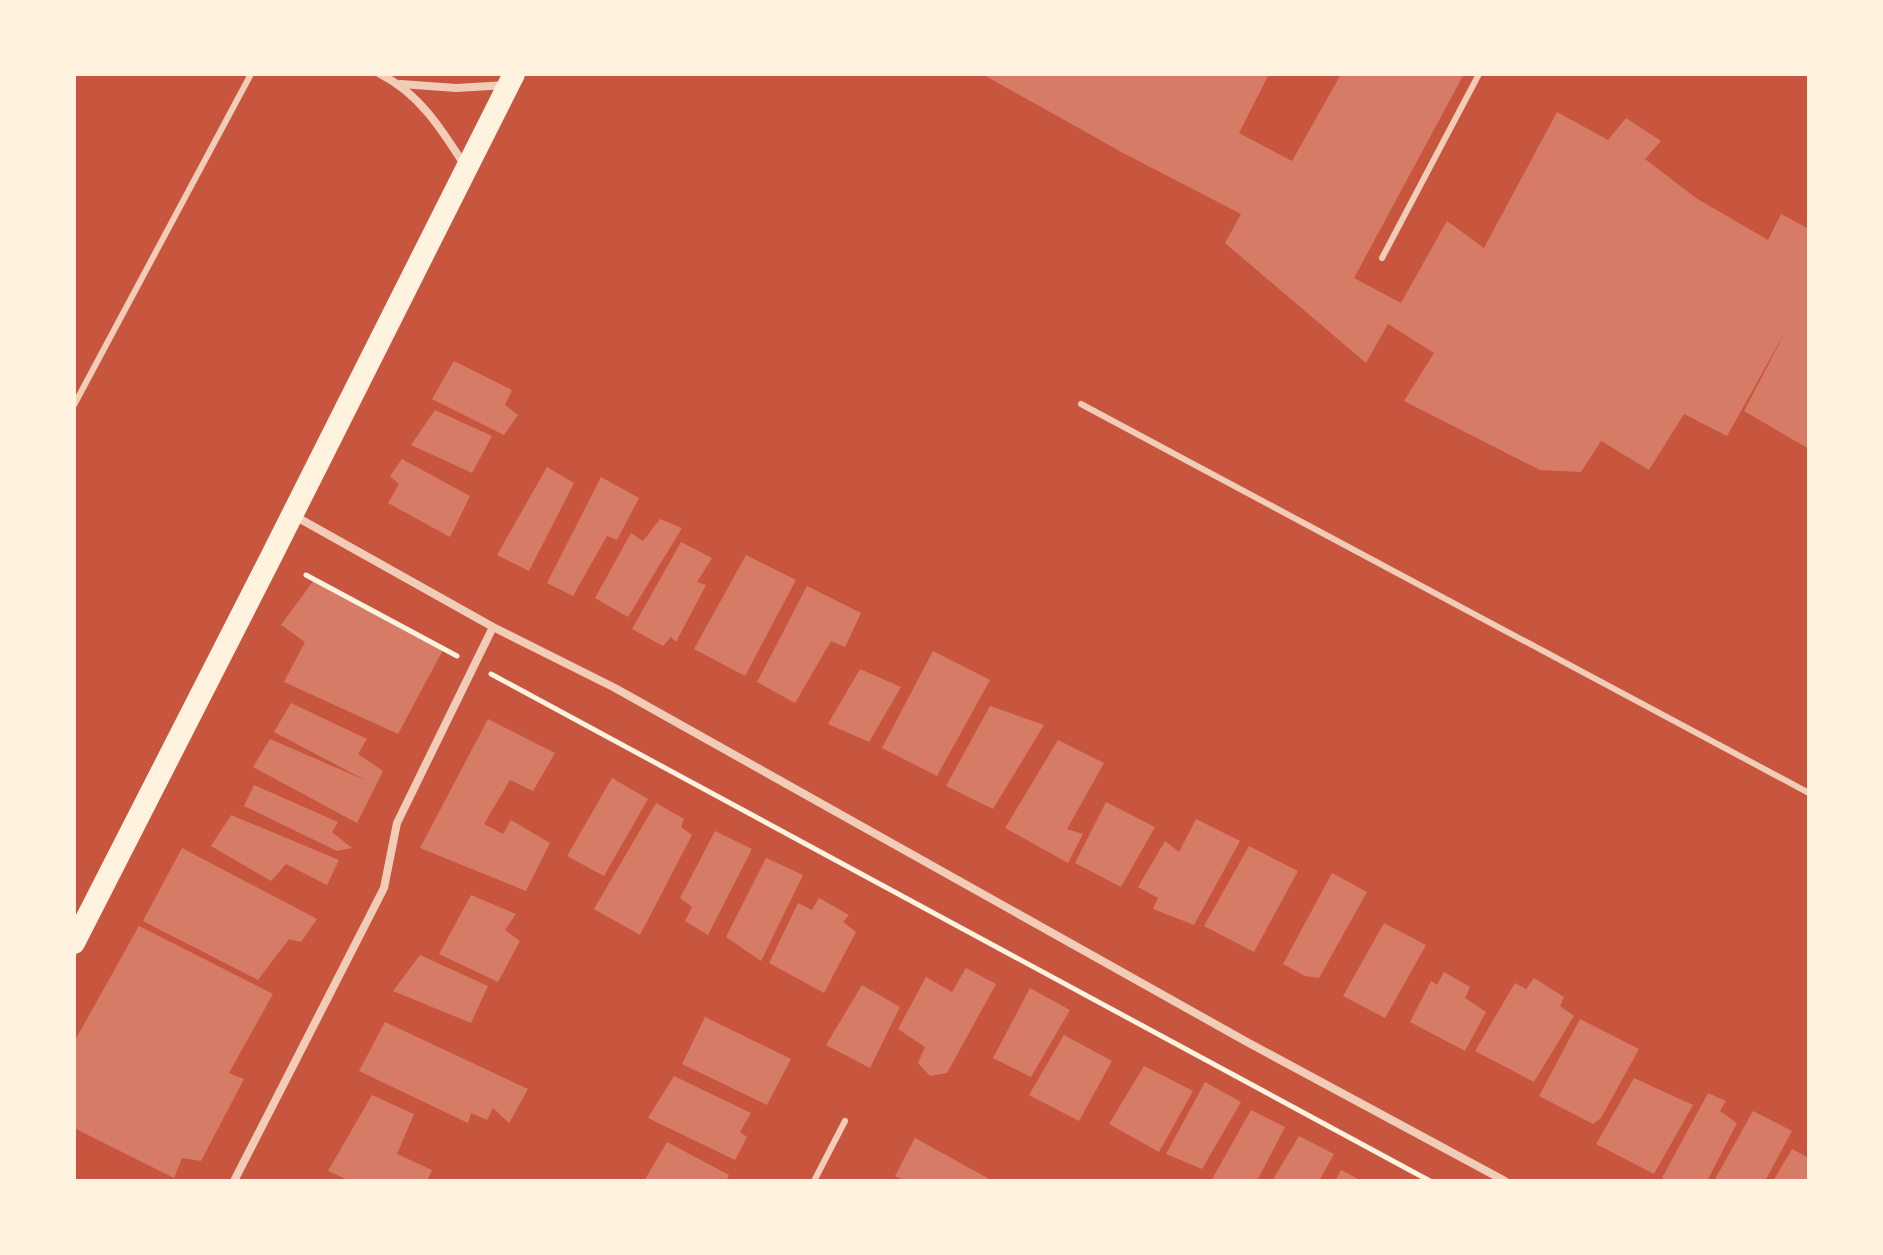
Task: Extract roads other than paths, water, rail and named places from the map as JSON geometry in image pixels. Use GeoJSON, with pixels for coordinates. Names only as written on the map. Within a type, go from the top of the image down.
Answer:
{"type":"FeatureCollection","features":[{"type":"Feature","properties":{"kind":"highway"},"geometry":{"type":"LineString","coordinates":[[74,943],[511,79]]}},
{"type":"Feature","properties":{"kind":"street"},"geometry":{"type":"LineString","coordinates":[[380,74],[400,84],[439,124],[466,167]]}},
{"type":"Feature","properties":{"kind":"street"},"geometry":{"type":"LineString","coordinates":[[400,84],[456,88],[511,79]]}},
{"type":"Feature","properties":{"kind":"street"},"geometry":{"type":"LineString","coordinates":[[293,515],[493,627],[615,688],[1233,1034],[1505,1181]]}},
{"type":"Feature","properties":{"kind":"street"},"geometry":{"type":"LineString","coordinates":[[234,1181],[384,888],[397,823],[493,627]]}},
{"type":"Feature","properties":{"kind":"lane"},"geometry":{"type":"LineString","coordinates":[[74,405],[251,74]]}},
{"type":"Feature","properties":{"kind":"lane"},"geometry":{"type":"LineString","coordinates":[[1382,258],[1479,74]]}},
{"type":"Feature","properties":{"kind":"lane"},"geometry":{"type":"LineString","coordinates":[[1081,404],[1809,793]]}},
{"type":"Feature","properties":{"kind":"lane"},"geometry":{"type":"LineString","coordinates":[[814,1181],[845,1121]]}}]}
